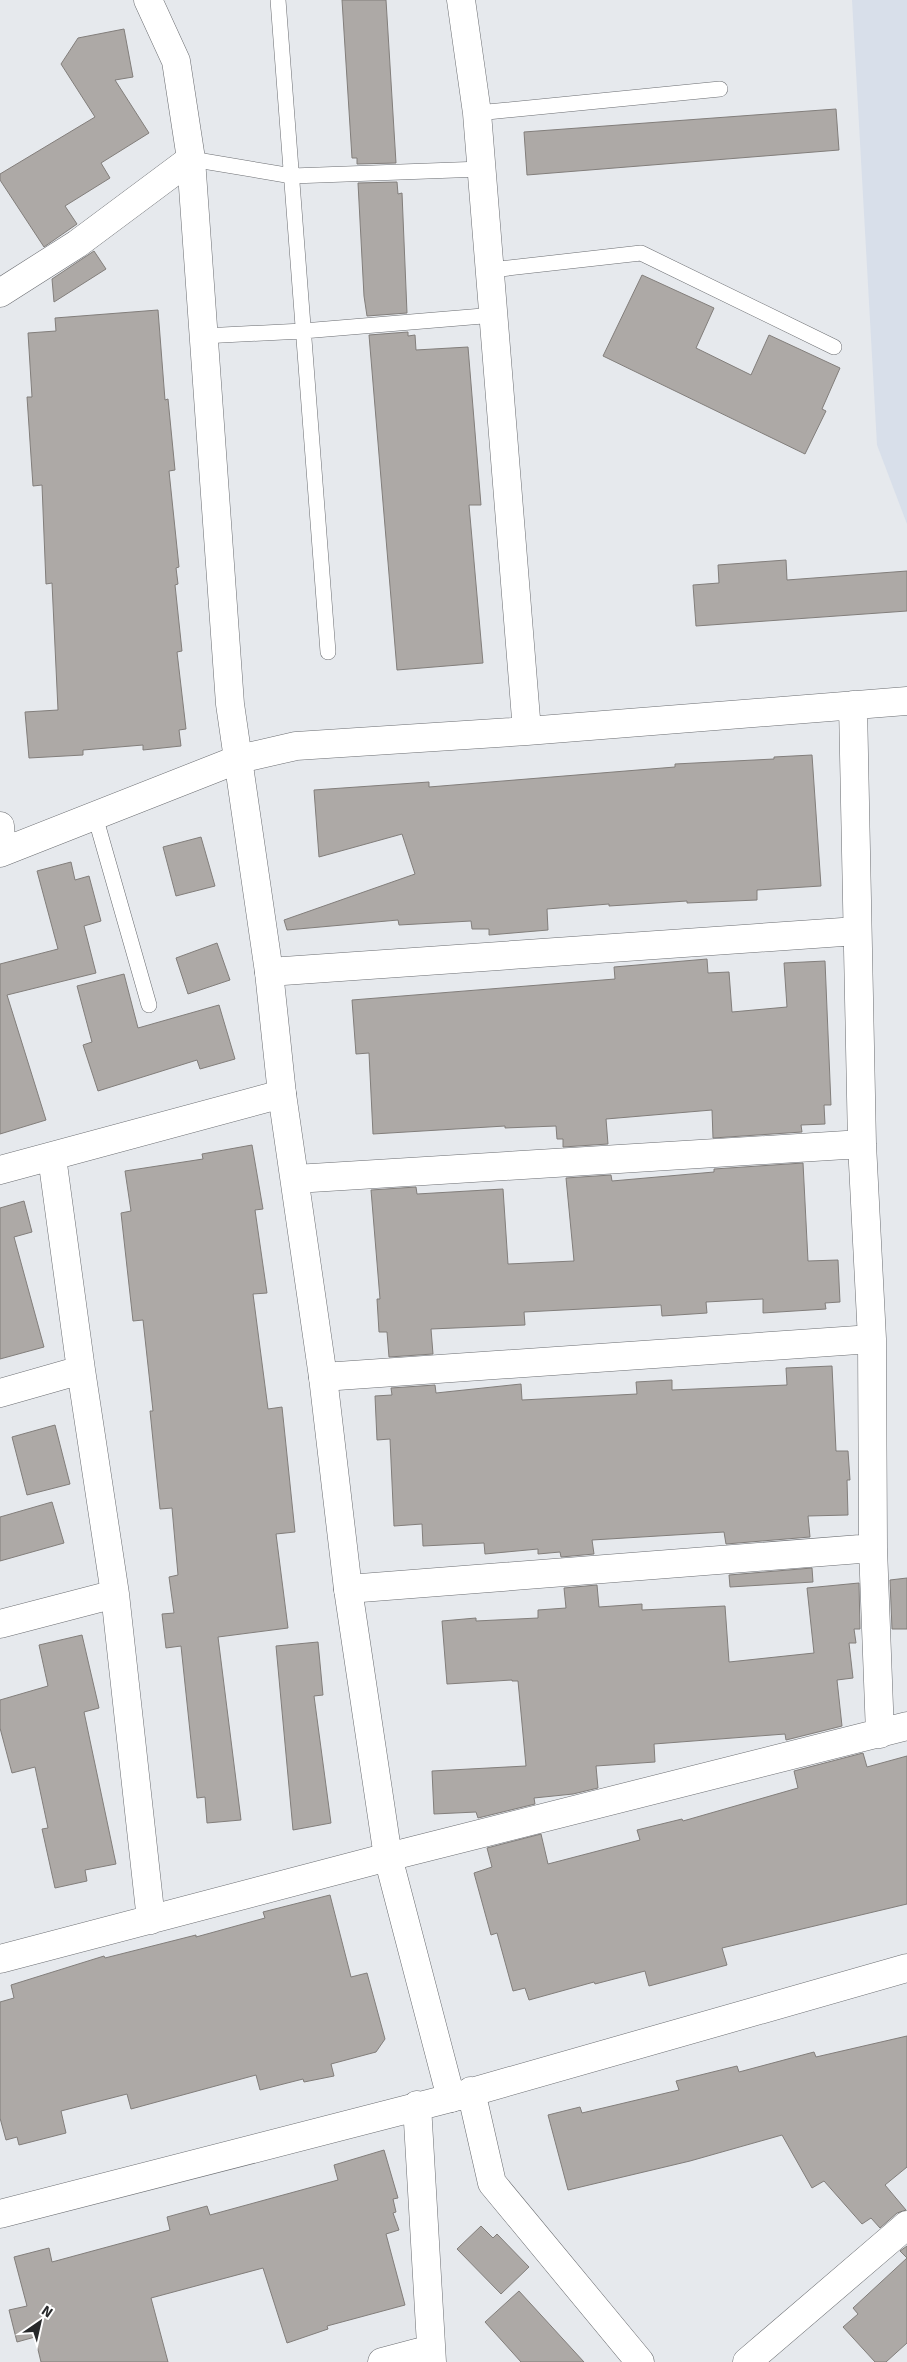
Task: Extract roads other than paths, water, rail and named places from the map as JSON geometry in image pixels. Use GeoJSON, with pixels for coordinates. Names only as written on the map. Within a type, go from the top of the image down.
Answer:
{"type":"FeatureCollection","features":[{"type":"Feature","properties":{"kind":"street"},"geometry":{"type":"LineString","coordinates":[[148,0],[176,61],[191,159],[230,704],[269,972],[282,1094],[323,1378],[348,1590],[388,1857],[461,2094],[492,2183],[640,2362]]}},
{"type":"Feature","properties":{"kind":"street"},"geometry":{"type":"LineString","coordinates":[[461,0],[477,113],[495,315],[527,731]]}},
{"type":"Feature","properties":{"kind":"street"},"geometry":{"type":"LineString","coordinates":[[0,293],[77,244],[191,159]]}},
{"type":"Feature","properties":{"kind":"street"},"geometry":{"type":"LineString","coordinates":[[1,844],[95,816],[239,759],[296,746],[527,731],[907,701]]}},
{"type":"Feature","properties":{"kind":"street"},"geometry":{"type":"LineString","coordinates":[[853,705],[862,1144],[872,1339],[874,1548],[880,1734]]}},
{"type":"Feature","properties":{"kind":"street"},"geometry":{"type":"LineString","coordinates":[[269,972],[857,931]]}},
{"type":"Feature","properties":{"kind":"street"},"geometry":{"type":"LineString","coordinates":[[0,1170],[282,1094]]}},
{"type":"Feature","properties":{"kind":"street"},"geometry":{"type":"LineString","coordinates":[[295,1179],[862,1144]]}},
{"type":"Feature","properties":{"kind":"street"},"geometry":{"type":"LineString","coordinates":[[52,1157],[81,1370],[115,1594],[151,1920]]}},
{"type":"Feature","properties":{"kind":"street"},"geometry":{"type":"LineString","coordinates":[[323,1378],[872,1339]]}},
{"type":"Feature","properties":{"kind":"street"},"geometry":{"type":"LineString","coordinates":[[0,1392],[81,1370]]}},
{"type":"Feature","properties":{"kind":"street"},"geometry":{"type":"LineString","coordinates":[[348,1590],[874,1548]]}},
{"type":"Feature","properties":{"kind":"street"},"geometry":{"type":"LineString","coordinates":[[0,1624],[115,1594]]}},
{"type":"Feature","properties":{"kind":"street"},"geometry":{"type":"LineString","coordinates":[[0,1959],[388,1857],[907,1726]]}},
{"type":"Feature","properties":{"kind":"street"},"geometry":{"type":"LineString","coordinates":[[0,2214],[461,2094],[907,1968]]}},
{"type":"Feature","properties":{"kind":"street"},"geometry":{"type":"LineString","coordinates":[[382,2362],[431,2356],[417,2105]]}},
{"type":"Feature","properties":{"kind":"street"},"geometry":{"type":"LineString","coordinates":[[747,2362],[907,2225]]}},
{"type":"Feature","properties":{"kind":"lane"},"geometry":{"type":"LineString","coordinates":[[278,0],[328,652]]}},
{"type":"Feature","properties":{"kind":"lane"},"geometry":{"type":"LineString","coordinates":[[477,113],[720,89]]}},
{"type":"Feature","properties":{"kind":"lane"},"geometry":{"type":"LineString","coordinates":[[191,159],[292,176],[482,169]]}},
{"type":"Feature","properties":{"kind":"lane"},"geometry":{"type":"LineString","coordinates":[[491,270],[641,253],[834,347]]}},
{"type":"Feature","properties":{"kind":"lane"},"geometry":{"type":"LineString","coordinates":[[204,336],[495,315]]}},
{"type":"Feature","properties":{"kind":"lane"},"geometry":{"type":"LineString","coordinates":[[95,816],[149,1005]]}}]}
